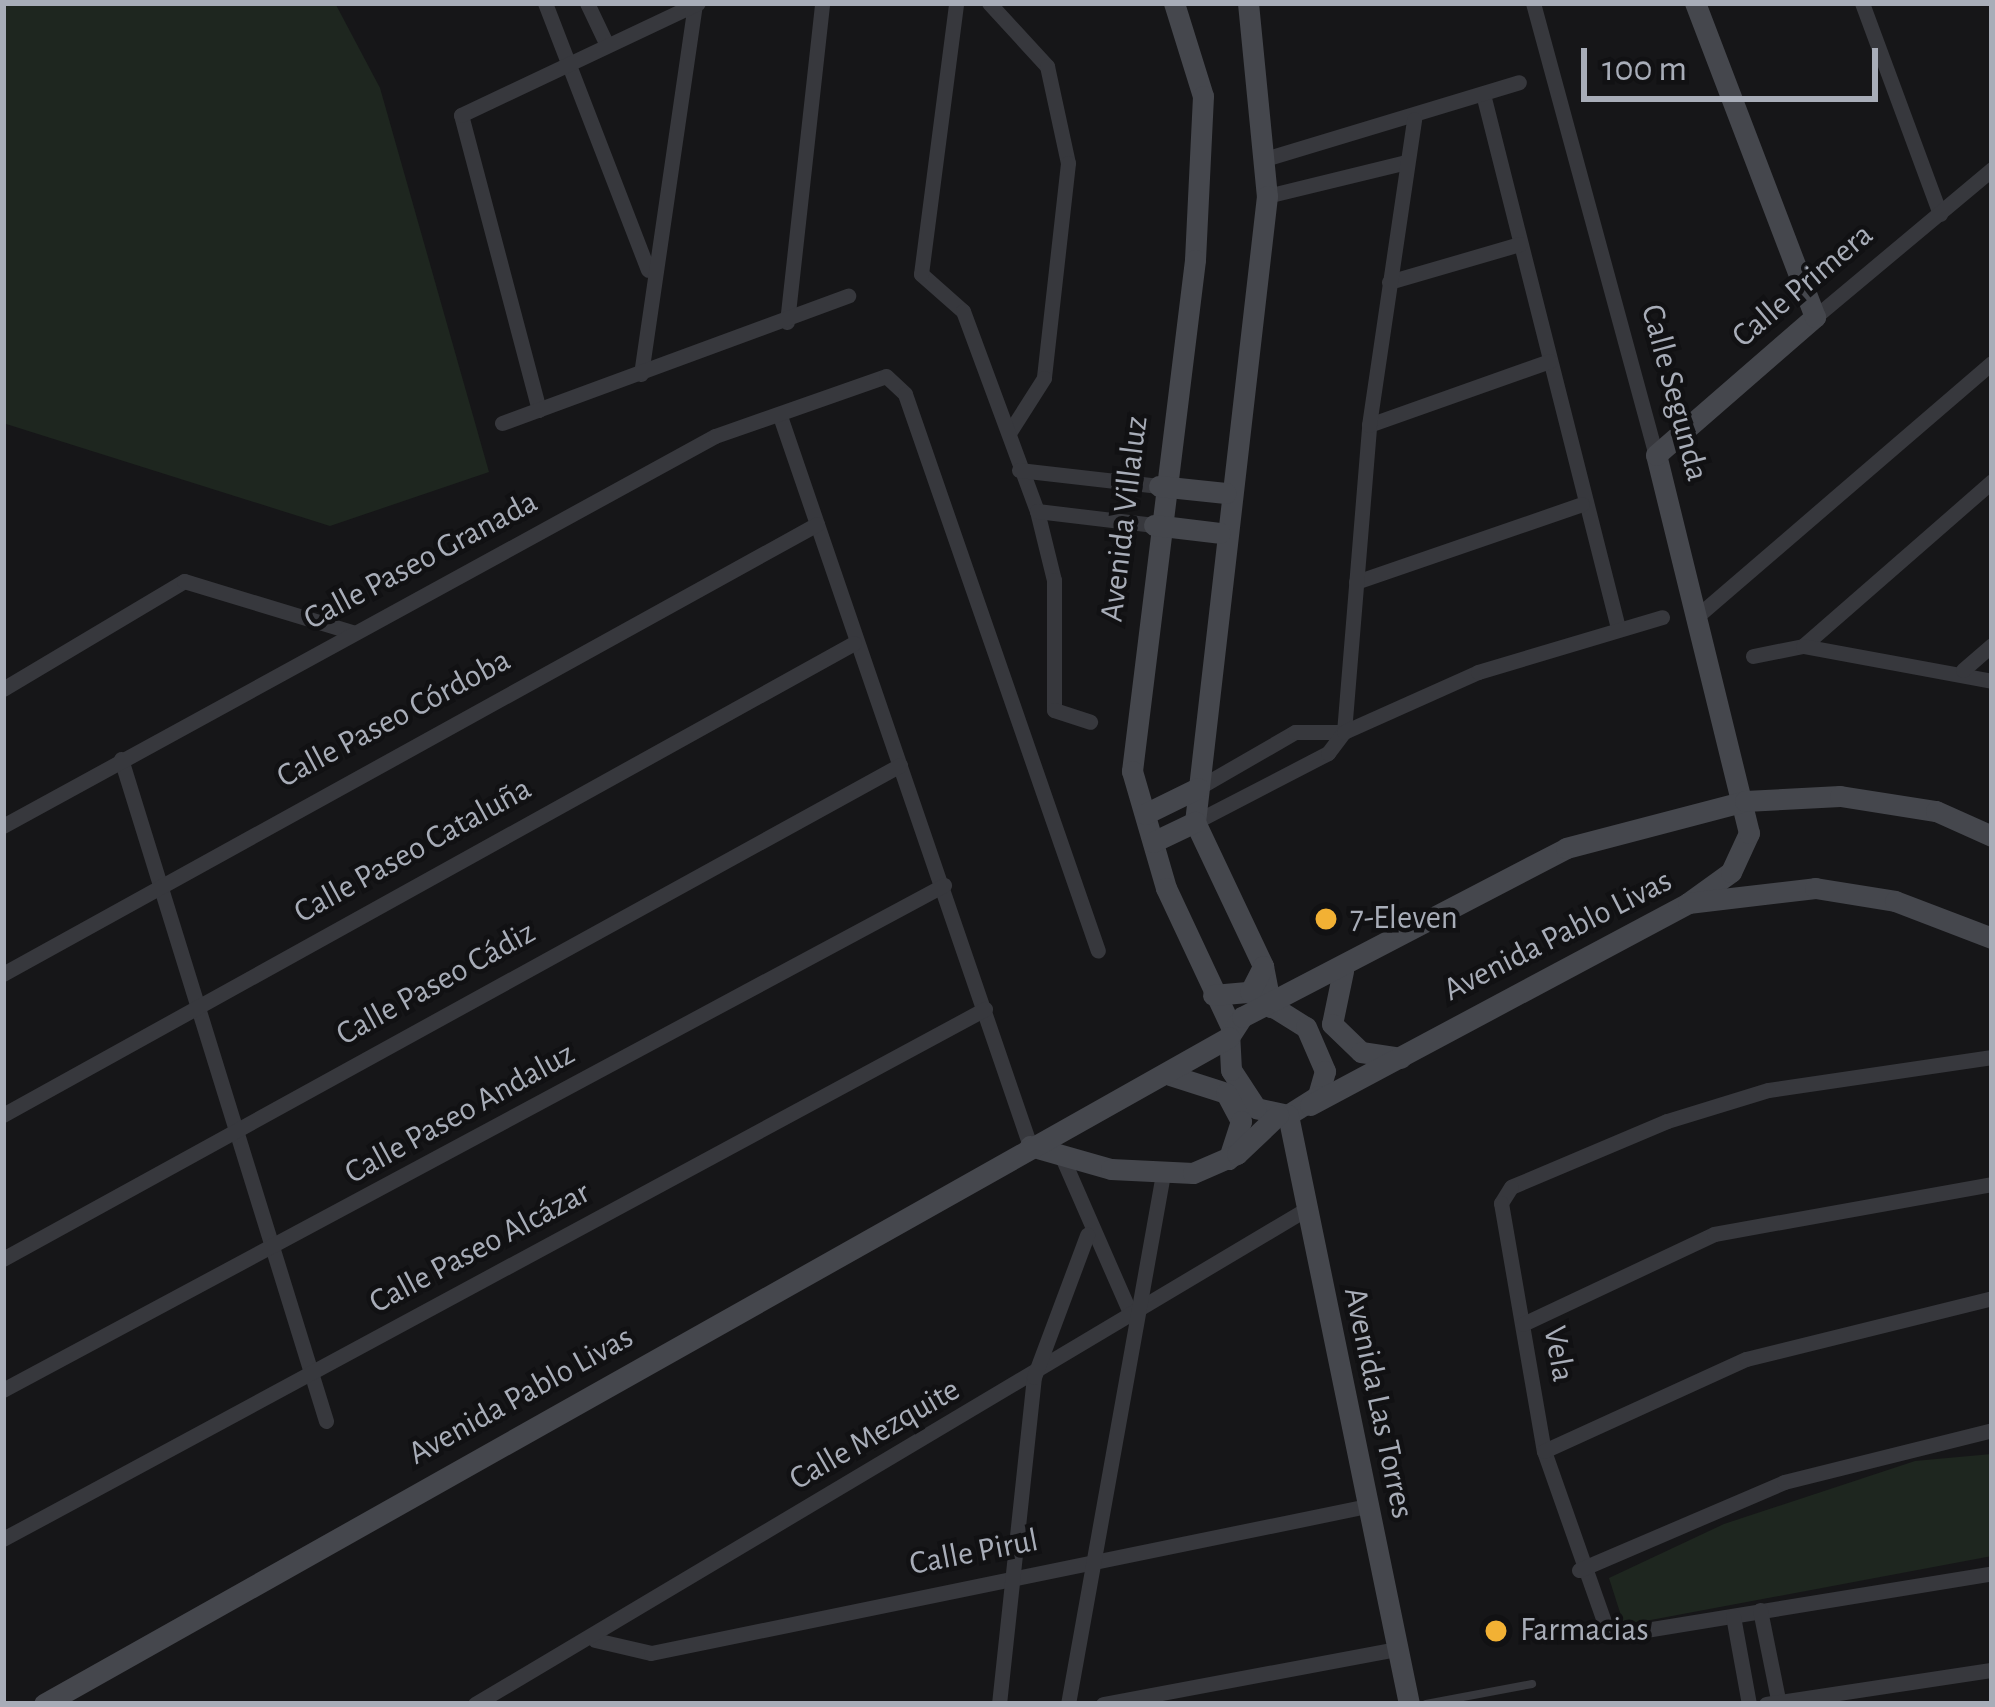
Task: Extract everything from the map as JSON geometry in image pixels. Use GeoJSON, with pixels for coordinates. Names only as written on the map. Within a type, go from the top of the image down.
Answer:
{"type":"FeatureCollection","features":[{"type":"Feature","properties":{"kind":"street"},"geometry":{"type":"LineString","coordinates":[[544,3],[649,273]]}},
{"type":"Feature","properties":{"kind":"street"},"geometry":{"type":"LineString","coordinates":[[587,3],[607,44]]}},
{"type":"Feature","properties":{"kind":"street"},"geometry":{"type":"LineString","coordinates":[[787,322],[822,3]]}},
{"type":"Feature","properties":{"kind":"street"},"geometry":{"type":"LineString","coordinates":[[956,3],[914,275],[963,311],[1037,511],[1055,594],[1052,707],[1090,722]]}},
{"type":"Feature","properties":{"kind":"street"},"geometry":{"type":"LineString","coordinates":[[989,3],[1047,66],[1068,163],[1044,378],[1009,433]]}},
{"type":"Feature","properties":{"kind":"street","name":"Avenida Villaluz"},"geometry":{"type":"LineString","coordinates":[[1174,3],[1203,96],[1195,260],[1154,525],[1132,771],[1153,842],[1230,1033]]}},
{"type":"Feature","properties":{"kind":"street"},"geometry":{"type":"LineString","coordinates":[[1248,3],[1268,158],[1267,196],[1220,533],[1195,822],[1263,965],[1273,1008],[1306,1027],[1323,1059],[1291,1112],[1248,1100],[1230,1033],[1273,1008]]}},
{"type":"Feature","properties":{"kind":"street","name":"Calle Segunda"},"geometry":{"type":"LineString","coordinates":[[1534,3],[1702,612],[1745,801],[1747,853],[1688,903]]}},
{"type":"Feature","properties":{"kind":"street"},"geometry":{"type":"LineString","coordinates":[[1695,3],[1815,317]]}},
{"type":"Feature","properties":{"kind":"street"},"geometry":{"type":"LineString","coordinates":[[1862,3],[1940,214]]}},
{"type":"Feature","properties":{"kind":"street"},"geometry":{"type":"LineString","coordinates":[[539,410],[459,123],[466,109],[569,58],[697,4]]}},
{"type":"Feature","properties":{"kind":"street"},"geometry":{"type":"LineString","coordinates":[[640,374],[649,273],[697,4]]}},
{"type":"Feature","properties":{"kind":"street"},"geometry":{"type":"LineString","coordinates":[[1268,158],[1414,119],[1519,82]]}},
{"type":"Feature","properties":{"kind":"street"},"geometry":{"type":"LineString","coordinates":[[1483,94],[1582,504],[1618,628]]}},
{"type":"Feature","properties":{"kind":"street"},"geometry":{"type":"LineString","coordinates":[[1153,842],[1328,753],[1344,732],[1369,425],[1414,119]]}},
{"type":"Feature","properties":{"kind":"street"},"geometry":{"type":"LineString","coordinates":[[1267,196],[1406,162]]}},
{"type":"Feature","properties":{"kind":"street","name":"Calle Primera"},"geometry":{"type":"LineString","coordinates":[[1656,454],[1992,169]]}},
{"type":"Feature","properties":{"kind":"street"},"geometry":{"type":"LineString","coordinates":[[1389,282],[1520,244]]}},
{"type":"Feature","properties":{"kind":"street"},"geometry":{"type":"LineString","coordinates":[[502,424],[848,296]]}},
{"type":"Feature","properties":{"kind":"street"},"geometry":{"type":"LineString","coordinates":[[1369,425],[1550,361]]}},
{"type":"Feature","properties":{"kind":"street"},"geometry":{"type":"LineString","coordinates":[[1702,612],[1992,363]]}},
{"type":"Feature","properties":{"kind":"street","name":"Calle Paseo Granada"},"geometry":{"type":"LineString","coordinates":[[3,826],[715,436],[781,419],[878,377],[905,394],[1098,951]]}},
{"type":"Feature","properties":{"kind":"street"},"geometry":{"type":"LineString","coordinates":[[781,419],[1030,1146],[1062,1157],[1163,1174],[1229,1160],[1241,1120],[1226,1093],[1170,1076]]}},
{"type":"Feature","properties":{"kind":"street"},"geometry":{"type":"LineString","coordinates":[[1019,470],[1226,493]]}},
{"type":"Feature","properties":{"kind":"street"},"geometry":{"type":"LineString","coordinates":[[1803,646],[1992,481]]}},
{"type":"Feature","properties":{"kind":"street"},"geometry":{"type":"LineString","coordinates":[[1356,582],[1582,504]]}},
{"type":"Feature","properties":{"kind":"street"},"geometry":{"type":"LineString","coordinates":[[1037,511],[1220,533]]}},
{"type":"Feature","properties":{"kind":"street","name":"Calle Paseo Córdoba"},"geometry":{"type":"LineString","coordinates":[[3,974],[161,878],[817,524]]}},
{"type":"Feature","properties":{"kind":"street"},"geometry":{"type":"LineString","coordinates":[[3,688],[172,585],[207,581],[352,632]]}},
{"type":"Feature","properties":{"kind":"street"},"geometry":{"type":"LineString","coordinates":[[1145,814],[1295,732],[1344,732],[1618,628],[1662,617]]}},
{"type":"Feature","properties":{"kind":"street","name":"Calle Paseo Cataluña"},"geometry":{"type":"LineString","coordinates":[[3,1115],[197,1003],[854,643]]}},
{"type":"Feature","properties":{"kind":"street"},"geometry":{"type":"LineString","coordinates":[[1963,670],[1992,645]]}},
{"type":"Feature","properties":{"kind":"street"},"geometry":{"type":"LineString","coordinates":[[1753,656],[1803,646],[1963,670],[1992,682]]}},
{"type":"Feature","properties":{"kind":"street"},"geometry":{"type":"LineString","coordinates":[[122,759],[326,1421]]}},
{"type":"Feature","properties":{"kind":"street","name":"Calle Paseo Cádiz"},"geometry":{"type":"LineString","coordinates":[[3,1259],[900,765]]}},
{"type":"Feature","properties":{"kind":"street","name":"Avenida Pablo Livas"},"geometry":{"type":"LineString","coordinates":[[1273,1008],[1566,848],[1745,801],[1889,801],[1992,836]]}},
{"type":"Feature","properties":{"kind":"street","name":"Calle Paseo Andaluz"},"geometry":{"type":"LineString","coordinates":[[3,1390],[274,1250],[944,885]]}},
{"type":"Feature","properties":{"kind":"street","name":"Avenida Pablo Livas"},"geometry":{"type":"LineString","coordinates":[[1229,1160],[1291,1112],[1688,903],[1815,888],[1895,901],[1992,938]]}},
{"type":"Feature","properties":{"kind":"street"},"geometry":{"type":"LineString","coordinates":[[1213,994],[1250,992],[1263,965]]}},
{"type":"Feature","properties":{"kind":"street"},"geometry":{"type":"LineString","coordinates":[[1347,965],[1333,983],[1332,1024],[1361,1052],[1401,1058]]}},
{"type":"Feature","properties":{"kind":"street","name":"Calle Paseo Alcázar"},"geometry":{"type":"LineString","coordinates":[[3,1539],[985,1009]]}},
{"type":"Feature","properties":{"kind":"street","name":"Avenida Pablo Livas"},"geometry":{"type":"LineString","coordinates":[[44,1704],[1030,1146],[1170,1076],[1230,1033]]}},
{"type":"Feature","properties":{"kind":"street","name":"Vela"},"geometry":{"type":"LineString","coordinates":[[1992,1057],[1768,1090],[1511,1187],[1501,1203],[1544,1451],[1579,1570],[1609,1636],[1992,1573]]}},
{"type":"Feature","properties":{"kind":"street","name":"Avenida Las Torres"},"geometry":{"type":"LineString","coordinates":[[1291,1112],[1303,1211],[1409,1704]]}},
{"type":"Feature","properties":{"kind":"street"},"geometry":{"type":"LineString","coordinates":[[1062,1157],[1088,1234],[1132,1317]]}},
{"type":"Feature","properties":{"kind":"street"},"geometry":{"type":"LineString","coordinates":[[1068,1704],[1132,1317],[1163,1174]]}},
{"type":"Feature","properties":{"kind":"street"},"geometry":{"type":"LineString","coordinates":[[1522,1324],[1714,1234],[1992,1184]]}},
{"type":"Feature","properties":{"kind":"street","name":"Calle Mezquite"},"geometry":{"type":"LineString","coordinates":[[475,1704],[596,1640],[1303,1211]]}},
{"type":"Feature","properties":{"kind":"street"},"geometry":{"type":"LineString","coordinates":[[998,1704],[1034,1377],[1088,1234]]}},
{"type":"Feature","properties":{"kind":"street"},"geometry":{"type":"LineString","coordinates":[[1544,1451],[1746,1359],[1992,1298]]}},
{"type":"Feature","properties":{"kind":"street"},"geometry":{"type":"LineString","coordinates":[[1579,1570],[1784,1482],[1992,1430]]}},
{"type":"Feature","properties":{"kind":"street","name":"Calle Pirul"},"geometry":{"type":"LineString","coordinates":[[596,1640],[650,1653],[1010,1575],[1366,1506]]}},
{"type":"Feature","properties":{"kind":"street"},"geometry":{"type":"LineString","coordinates":[[1760,1610],[1774,1703],[1992,1670]]}},
{"type":"Feature","properties":{"kind":"street"},"geometry":{"type":"LineString","coordinates":[[1733,1616],[1749,1704]]}},
{"type":"Feature","properties":{"kind":"street"},"geometry":{"type":"LineString","coordinates":[[1103,1704],[1396,1649]]}},
{"type":"Feature","properties":{"kind":"lane"},"geometry":{"type":"LineString","coordinates":[[1426,1704],[1532,1684]]}},
{"type":"Feature","properties":{"kind":"shaded area"},"geometry":{"type":"Polygon","coordinates":[[[3,3],[335,3],[380,88],[489,472],[330,526],[3,423],[3,3]]]}},
{"type":"Feature","properties":{"kind":"shaded area"},"geometry":{"type":"Polygon","coordinates":[[[1992,1454],[1992,1556],[1624,1625],[1609,1578],[1724,1524],[1915,1461],[1992,1454]]]}},
{"type":"Feature","properties":{"kind":"place","name":"7-Eleven"},"geometry":{"type":"Point","coordinates":[1326,919]}},
{"type":"Feature","properties":{"kind":"place","name":"Farmacias"},"geometry":{"type":"Point","coordinates":[1496,1631]}}]}
